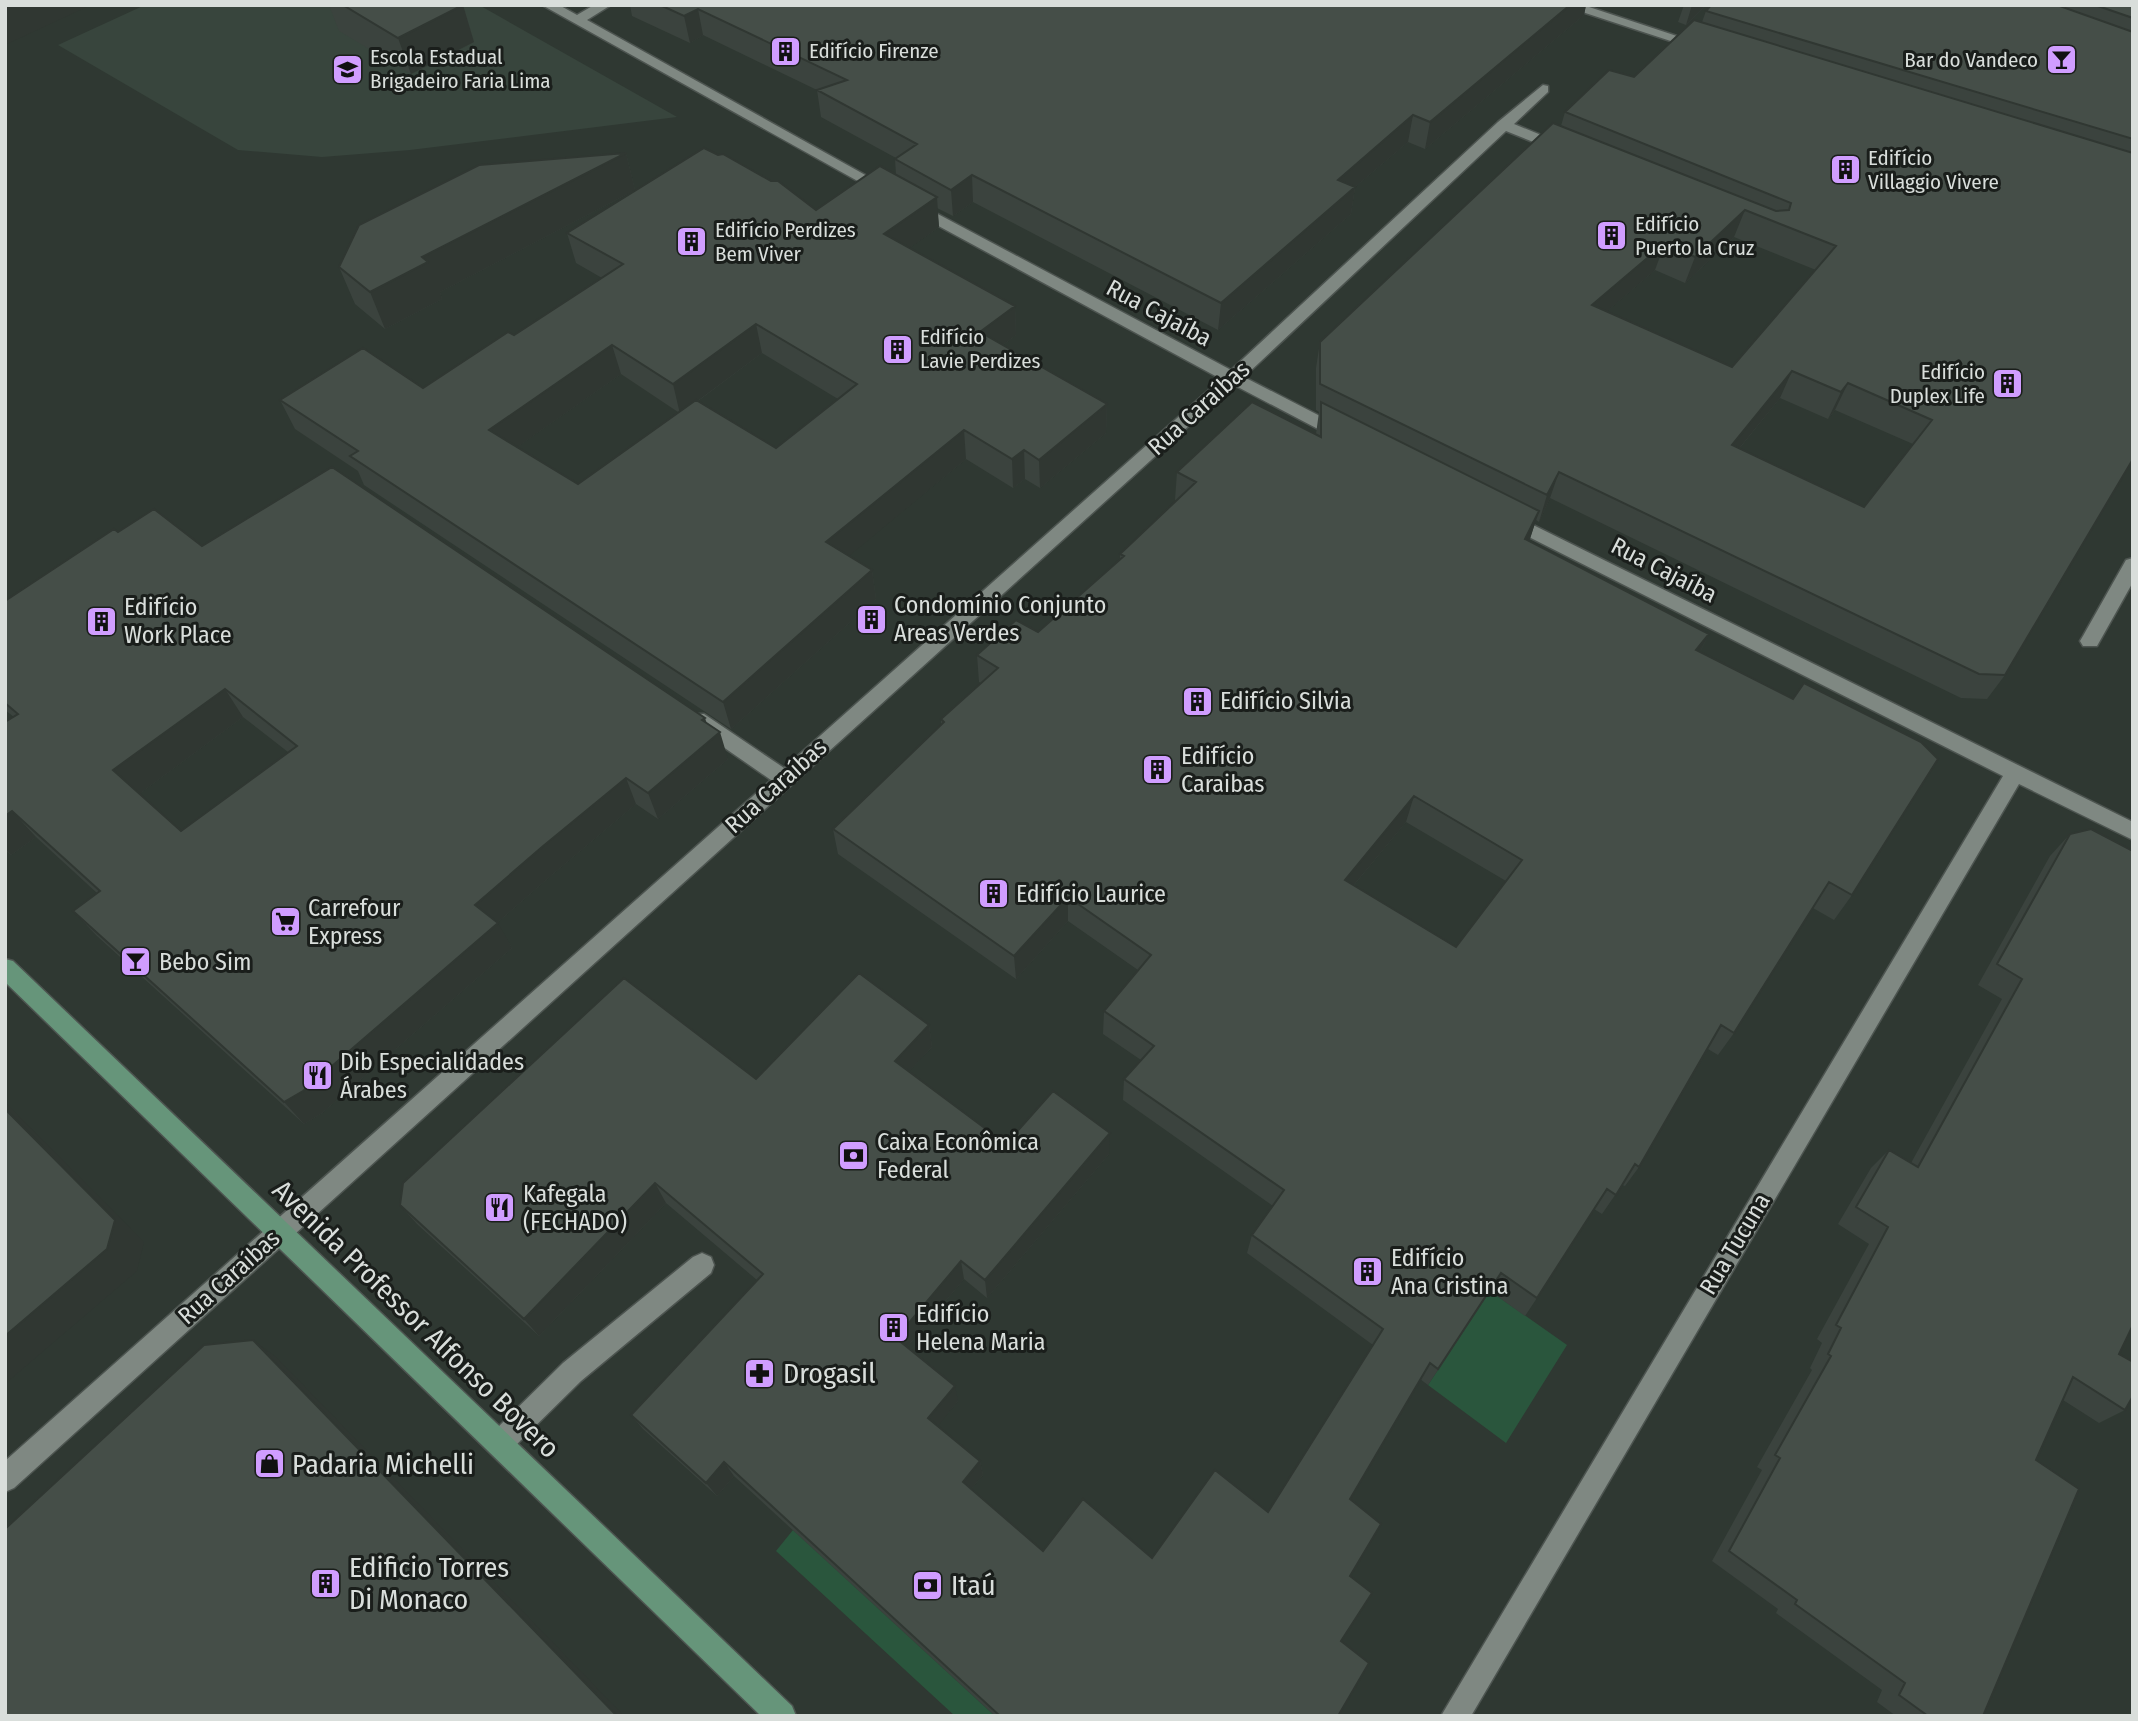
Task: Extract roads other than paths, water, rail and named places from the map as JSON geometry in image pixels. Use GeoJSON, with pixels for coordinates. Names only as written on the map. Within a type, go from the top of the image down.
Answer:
{"type":"FeatureCollection","features":[{"type":"Feature","properties":{"kind":"main road","name":"Avenida Professor Alfonso Bovero"},"geometry":{"type":"LineString","coordinates":[[5,968],[782,1716]]}},
{"type":"Feature","properties":{"kind":"street","name":"Rua Cajaíba"},"geometry":{"type":"LineString","coordinates":[[548,5],[1096,307],[1362,444]]}},
{"type":"Feature","properties":{"kind":"street"},"geometry":{"type":"LineString","coordinates":[[576,21],[604,5]]}},
{"type":"Feature","properties":{"kind":"street"},"geometry":{"type":"LineString","coordinates":[[1568,5],[1709,48]]}},
{"type":"Feature","properties":{"kind":"street"},"geometry":{"type":"LineString","coordinates":[[1683,40],[1698,25]]}},
{"type":"Feature","properties":{"kind":"street","name":"Rua Caraíbas"},"geometry":{"type":"LineString","coordinates":[[5,1479],[1232,378],[1543,89]]}},
{"type":"Feature","properties":{"kind":"street"},"geometry":{"type":"LineString","coordinates":[[1503,125],[1577,155]]}},
{"type":"Feature","properties":{"kind":"street","name":"Rua Cajaíba"},"geometry":{"type":"LineString","coordinates":[[1498,513],[2133,832]]}},
{"type":"Feature","properties":{"kind":"street"},"geometry":{"type":"LineString","coordinates":[[2090,641],[2133,565]]}},
{"type":"Feature","properties":{"kind":"street"},"geometry":{"type":"LineString","coordinates":[[682,709],[785,779]]}},
{"type":"Feature","properties":{"kind":"street","name":"Rua Tucuna"},"geometry":{"type":"LineString","coordinates":[[1455,1716],[2015,773]]}},
{"type":"Feature","properties":{"kind":"street"},"geometry":{"type":"LineString","coordinates":[[500,1443],[572,1373],[702,1265]]}},
{"type":"Feature","properties":{"kind":"place","name":"Edifício Firenze"},"geometry":{"type":"Point","coordinates":[786,51]}},
{"type":"Feature","properties":{"kind":"place","name":"Bar do Vandeco"},"geometry":{"type":"Point","coordinates":[2061,60]}},
{"type":"Feature","properties":{"kind":"place","name":"Escola Estadual Brigadeiro Faria Lima"},"geometry":{"type":"Point","coordinates":[347,69]}},
{"type":"Feature","properties":{"kind":"place","name":"Edifício Villaggio Vivere"},"geometry":{"type":"Point","coordinates":[1845,170]}},
{"type":"Feature","properties":{"kind":"place","name":"Edifício Puerto la Cruz"},"geometry":{"type":"Point","coordinates":[1612,236]}},
{"type":"Feature","properties":{"kind":"place","name":"Edifício Perdizes Bem Viver"},"geometry":{"type":"Point","coordinates":[692,242]}},
{"type":"Feature","properties":{"kind":"place","name":"Edifício Lavie Perdizes"},"geometry":{"type":"Point","coordinates":[897,349]}},
{"type":"Feature","properties":{"kind":"place","name":"Edifício Duplex Life"},"geometry":{"type":"Point","coordinates":[2008,384]}},
{"type":"Feature","properties":{"kind":"place","name":"Condomínio Conjunto Areas Verdes"},"geometry":{"type":"Point","coordinates":[871,619]}},
{"type":"Feature","properties":{"kind":"place","name":"Edifício Work Place"},"geometry":{"type":"Point","coordinates":[101,621]}},
{"type":"Feature","properties":{"kind":"place","name":"Edifício Silvia"},"geometry":{"type":"Point","coordinates":[1197,701]}},
{"type":"Feature","properties":{"kind":"place","name":"Edifício Caraibas"},"geometry":{"type":"Point","coordinates":[1158,770]}},
{"type":"Feature","properties":{"kind":"place","name":"Edifício Laurice"},"geometry":{"type":"Point","coordinates":[993,894]}},
{"type":"Feature","properties":{"kind":"place","name":"Carrefour Express"},"geometry":{"type":"Point","coordinates":[285,922]}},
{"type":"Feature","properties":{"kind":"place","name":"Bebo Sim"},"geometry":{"type":"Point","coordinates":[136,962]}},
{"type":"Feature","properties":{"kind":"place","name":"Dib Especialidades Árabes"},"geometry":{"type":"Point","coordinates":[317,1076]}},
{"type":"Feature","properties":{"kind":"place","name":"Caixa Econômica Federal"},"geometry":{"type":"Point","coordinates":[854,1156]}},
{"type":"Feature","properties":{"kind":"place","name":"Kafegala (FECHADO)"},"geometry":{"type":"Point","coordinates":[500,1208]}},
{"type":"Feature","properties":{"kind":"place","name":"Edifício Ana Cristina"},"geometry":{"type":"Point","coordinates":[1368,1272]}},
{"type":"Feature","properties":{"kind":"place","name":"Edifício Helena Maria"},"geometry":{"type":"Point","coordinates":[893,1328]}},
{"type":"Feature","properties":{"kind":"place","name":"Drogasil"},"geometry":{"type":"Point","coordinates":[760,1373]}},
{"type":"Feature","properties":{"kind":"place","name":"Padaria Michelli"},"geometry":{"type":"Point","coordinates":[269,1464]}},
{"type":"Feature","properties":{"kind":"place","name":"Edificio Torres Di Monaco"},"geometry":{"type":"Point","coordinates":[326,1583]}},
{"type":"Feature","properties":{"kind":"place","name":"Itaú"},"geometry":{"type":"Point","coordinates":[928,1585]}}]}
